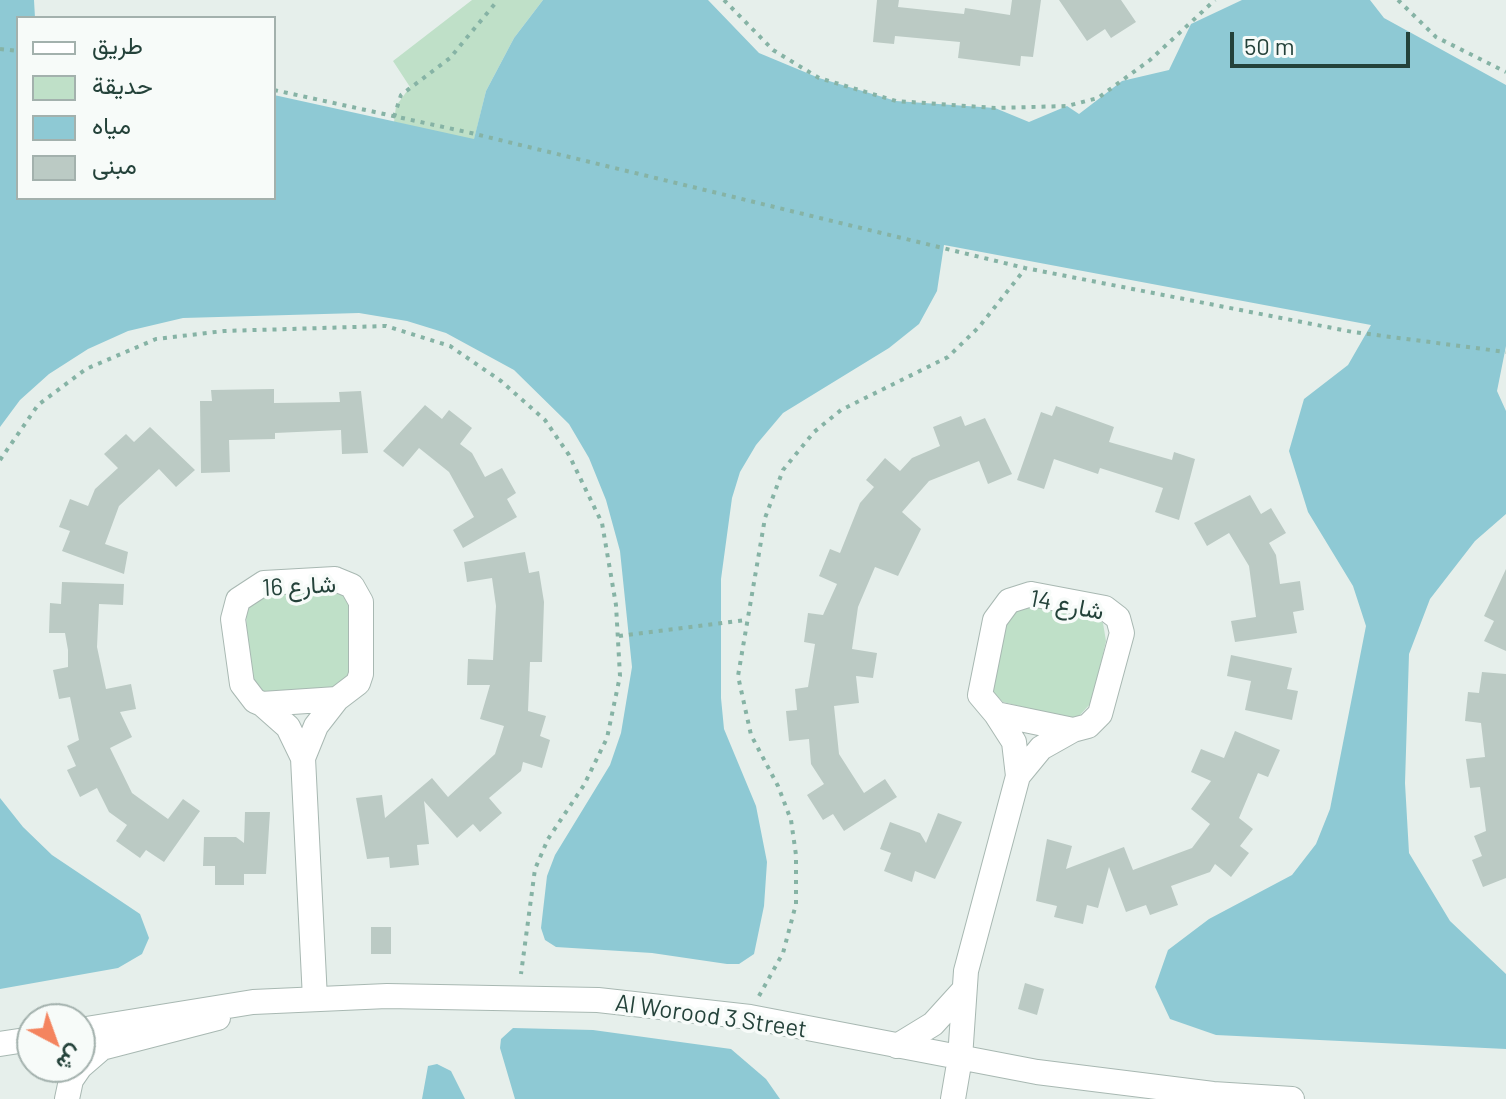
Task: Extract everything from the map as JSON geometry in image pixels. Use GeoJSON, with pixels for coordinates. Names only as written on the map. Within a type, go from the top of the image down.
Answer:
{"type":"FeatureCollection","features":[{"type":"Feature","properties":{"kind":"street","name":"شارع 16"},"geometry":{"type":"LineString","coordinates":[[303,758],[316,726],[337,699],[352,690],[361,674],[358,593],[335,579],[264,583],[238,600],[233,619],[242,684],[250,696],[288,727],[303,758],[315,999]]}},
{"type":"Feature","properties":{"kind":"street","name":"شارع 14"},"geometry":{"type":"LineString","coordinates":[[953,1099],[960,1058],[963,991],[1018,776],[1014,742],[984,702],[979,686],[995,620],[1009,601],[1031,594],[1105,608],[1118,618],[1122,633],[1100,714],[1088,726],[1073,730],[1041,748],[1018,776]]}},
{"type":"Feature","properties":{"kind":"street"},"geometry":{"type":"LineString","coordinates":[[262,704],[337,699]]}},
{"type":"Feature","properties":{"kind":"street"},"geometry":{"type":"LineString","coordinates":[[996,714],[1073,730]]}},
{"type":"Feature","properties":{"kind":"street","name":"شارع 14"},"geometry":{"type":"LineString","coordinates":[[897,1046],[933,1024],[963,991]]}},
{"type":"Feature","properties":{"kind":"street","name":"Al Worood 3 Street"},"geometry":{"type":"LineString","coordinates":[[96,1027],[253,1002],[387,996],[661,1005],[750,1017],[960,1058],[1125,1084],[1292,1099]]}},
{"type":"Feature","properties":{"kind":"street"},"geometry":{"type":"LineString","coordinates":[[96,1053],[102,1048],[190,1028],[253,1002]]}},
{"type":"Feature","properties":{"kind":"path"},"geometry":{"type":"LineString","coordinates":[[394,117],[401,95],[450,58],[498,0]]}},
{"type":"Feature","properties":{"kind":"path"},"geometry":{"type":"LineString","coordinates":[[724,0],[773,50],[819,78],[896,101],[995,108],[1067,106],[1098,98],[1150,60],[1215,0]]}},
{"type":"Feature","properties":{"kind":"path"},"geometry":{"type":"LineString","coordinates":[[1398,0],[1436,37],[1506,72]]}},
{"type":"Feature","properties":{"kind":"path"},"geometry":{"type":"LineString","coordinates":[[276,90],[471,133],[1025,268],[1353,332],[1506,352]]}},
{"type":"Feature","properties":{"kind":"path"},"geometry":{"type":"LineString","coordinates":[[750,1017],[783,953],[796,904],[791,820],[778,786],[751,735],[738,676],[765,518],[783,470],[814,432],[841,410],[948,357],[979,327],[1025,268]]}},
{"type":"Feature","properties":{"kind":"path"},"geometry":{"type":"LineString","coordinates":[[0,460],[38,405],[86,369],[156,339],[224,331],[386,326],[450,346],[501,381],[545,420],[569,455],[602,523],[619,636],[620,676],[607,738],[584,785],[548,839],[535,869],[518,998]]}},
{"type":"Feature","properties":{"kind":"path"},"geometry":{"type":"LineString","coordinates":[[619,636],[746,620]]}},
{"type":"Feature","properties":{"kind":"green space"},"geometry":{"type":"Polygon","coordinates":[[[472,0],[543,0],[514,38],[486,91],[474,140],[394,122],[396,106],[410,87],[393,61],[472,0]]]}},
{"type":"Feature","properties":{"kind":"green space"},"geometry":{"type":"Polygon","coordinates":[[[333,586],[347,597],[350,607],[351,670],[342,687],[265,693],[257,690],[248,674],[246,608],[255,593],[333,586]]]}},
{"type":"Feature","properties":{"kind":"green space"},"geometry":{"type":"Polygon","coordinates":[[[1019,603],[1096,617],[1103,623],[1106,641],[1092,702],[1079,716],[1069,718],[1003,702],[991,690],[1006,615],[1019,603]]]}},
{"type":"Feature","properties":{"kind":"water"},"geometry":{"type":"Polygon","coordinates":[[[0,0],[34,0],[35,16],[16,16],[16,200],[276,200],[276,95],[474,139],[486,91],[514,38],[543,0],[708,0],[759,53],[819,78],[896,101],[995,108],[1029,122],[1067,106],[1079,114],[1122,81],[1169,70],[1191,24],[1242,0],[1370,0],[1384,18],[1506,85],[1506,346],[1497,391],[1506,411],[1506,514],[1475,541],[1430,599],[1409,654],[1405,783],[1409,853],[1450,921],[1506,974],[1506,1049],[1216,1035],[1170,1019],[1155,987],[1168,950],[1209,919],[1292,875],[1316,844],[1330,809],[1366,626],[1353,586],[1308,512],[1289,451],[1304,399],[1348,365],[1371,325],[944,245],[937,291],[919,324],[889,348],[783,413],[756,445],[740,472],[732,498],[721,579],[721,698],[724,729],[756,806],[767,862],[764,906],[754,954],[739,964],[652,953],[556,947],[545,940],[541,928],[547,876],[555,855],[610,765],[621,733],[632,667],[620,551],[606,500],[589,458],[569,424],[514,370],[446,333],[407,321],[359,313],[183,318],[128,331],[88,349],[49,374],[20,400],[0,427],[0,0]]]}},
{"type":"Feature","properties":{"kind":"water"},"geometry":{"type":"Polygon","coordinates":[[[0,798],[23,827],[52,855],[140,914],[149,938],[142,954],[118,968],[0,989],[0,798]]]}},
{"type":"Feature","properties":{"kind":"water"},"geometry":{"type":"Polygon","coordinates":[[[513,1028],[593,1030],[731,1049],[766,1079],[780,1099],[515,1099],[500,1048],[501,1039],[513,1028]]]}},
{"type":"Feature","properties":{"kind":"water"},"geometry":{"type":"Polygon","coordinates":[[[437,1064],[451,1071],[465,1099],[422,1099],[428,1066],[437,1064]]]}},
{"type":"Feature","properties":{"kind":"building"},"geometry":{"type":"Polygon","coordinates":[[[877,0],[899,0],[898,7],[964,14],[965,8],[1010,15],[1012,0],[1041,0],[1033,57],[1021,56],[1020,66],[958,58],[960,42],[895,36],[894,44],[873,42],[877,0]]]}},
{"type":"Feature","properties":{"kind":"building"},"geometry":{"type":"Polygon","coordinates":[[[1059,0],[1121,0],[1136,22],[1111,38],[1105,29],[1087,41],[1059,0]]]}},
{"type":"Feature","properties":{"kind":"building"},"geometry":{"type":"Polygon","coordinates":[[[274,389],[274,403],[340,402],[339,392],[361,391],[368,453],[342,454],[341,430],[275,433],[275,439],[229,440],[230,472],[201,473],[200,401],[212,401],[211,390],[274,389]]]}},
{"type":"Feature","properties":{"kind":"building"},"geometry":{"type":"Polygon","coordinates":[[[425,405],[442,419],[449,410],[472,428],[460,444],[472,453],[485,477],[502,468],[516,493],[507,499],[517,517],[463,548],[453,530],[474,517],[449,472],[419,448],[403,467],[383,451],[425,405]]]}},
{"type":"Feature","properties":{"kind":"building"},"geometry":{"type":"Polygon","coordinates":[[[1056,406],[1114,427],[1109,442],[1172,460],[1174,452],[1195,459],[1179,520],[1155,512],[1163,488],[1100,468],[1098,474],[1054,459],[1044,489],[1017,480],[1041,412],[1052,416],[1056,406]]]}},
{"type":"Feature","properties":{"kind":"building"},"geometry":{"type":"Polygon","coordinates":[[[961,416],[965,426],[985,418],[1012,474],[988,484],[979,461],[929,481],[902,512],[921,529],[898,576],[875,567],[858,607],[852,649],[877,653],[873,678],[856,676],[859,703],[834,706],[839,754],[864,793],[885,779],[897,797],[844,831],[833,814],[823,820],[807,795],[824,784],[811,764],[809,739],[789,741],[786,711],[797,710],[795,689],[808,687],[815,644],[804,642],[808,613],[823,615],[837,584],[819,576],[830,549],[840,553],[860,503],[874,487],[866,480],[885,458],[900,471],[912,458],[940,446],[933,427],[961,416]]]}},
{"type":"Feature","properties":{"kind":"building"},"geometry":{"type":"Polygon","coordinates":[[[150,427],[195,470],[176,487],[159,469],[119,506],[105,544],[128,552],[124,574],[62,551],[70,531],[59,527],[70,499],[88,506],[95,489],[118,468],[104,454],[126,434],[134,442],[150,427]]]}},
{"type":"Feature","properties":{"kind":"building"},"geometry":{"type":"Polygon","coordinates":[[[1250,495],[1261,514],[1271,508],[1286,533],[1269,543],[1276,555],[1280,584],[1300,581],[1304,610],[1293,612],[1297,633],[1235,642],[1231,621],[1256,617],[1249,566],[1229,533],[1207,546],[1194,523],[1250,495]]]}},
{"type":"Feature","properties":{"kind":"building"},"geometry":{"type":"Polygon","coordinates":[[[525,552],[529,573],[539,571],[544,602],[542,662],[530,662],[528,711],[546,716],[540,736],[550,740],[542,768],[523,762],[521,771],[489,798],[502,813],[480,832],[473,824],[457,838],[424,801],[429,844],[417,845],[419,865],[390,868],[389,857],[367,859],[356,798],[382,795],[385,818],[432,778],[448,797],[495,754],[504,726],[480,719],[490,685],[467,685],[468,659],[493,660],[496,606],[492,578],[467,582],[464,562],[525,552]]]}},
{"type":"Feature","properties":{"kind":"building"},"geometry":{"type":"Polygon","coordinates":[[[1506,569],[1506,651],[1484,641],[1494,621],[1484,616],[1506,569]]]}},
{"type":"Feature","properties":{"kind":"building"},"geometry":{"type":"Polygon","coordinates":[[[62,582],[124,584],[123,605],[99,604],[97,647],[106,689],[131,684],[136,709],[120,712],[132,737],[110,748],[132,793],[168,819],[183,799],[200,811],[164,862],[146,850],[140,858],[116,841],[127,825],[109,812],[97,788],[80,797],[67,770],[76,766],[67,746],[79,740],[70,697],[59,699],[53,670],[68,667],[68,650],[65,633],[49,633],[50,603],[61,604],[62,582]]]}},
{"type":"Feature","properties":{"kind":"building"},"geometry":{"type":"Polygon","coordinates":[[[1231,655],[1292,668],[1287,689],[1298,691],[1292,720],[1245,710],[1251,681],[1227,676],[1231,655]]]}},
{"type":"Feature","properties":{"kind":"building"},"geometry":{"type":"Polygon","coordinates":[[[1482,672],[1506,674],[1506,878],[1483,887],[1472,860],[1482,856],[1474,836],[1486,831],[1480,787],[1470,788],[1466,759],[1485,757],[1481,723],[1465,721],[1468,692],[1479,693],[1482,672]]]}},
{"type":"Feature","properties":{"kind":"building"},"geometry":{"type":"Polygon","coordinates":[[[1235,731],[1280,750],[1268,777],[1258,773],[1239,818],[1253,829],[1240,846],[1249,853],[1231,877],[1215,864],[1210,872],[1171,886],[1178,905],[1150,915],[1146,905],[1126,912],[1109,867],[1098,908],[1087,905],[1083,924],[1054,917],[1057,906],[1036,901],[1047,839],[1072,846],[1066,869],[1124,847],[1133,870],[1192,848],[1210,824],[1191,809],[1211,781],[1191,772],[1201,749],[1224,758],[1235,731]]]}},
{"type":"Feature","properties":{"kind":"building"},"geometry":{"type":"Polygon","coordinates":[[[245,812],[270,812],[266,874],[244,874],[244,885],[215,885],[215,866],[203,866],[204,837],[236,837],[244,843],[245,812]]]}},
{"type":"Feature","properties":{"kind":"building"},"geometry":{"type":"Polygon","coordinates":[[[938,813],[962,822],[935,879],[915,871],[912,882],[884,871],[891,853],[880,849],[890,822],[920,833],[926,843],[938,813]]]}},
{"type":"Feature","properties":{"kind":"building"},"geometry":{"type":"Polygon","coordinates":[[[371,927],[391,927],[391,954],[371,954],[371,927]]]}},
{"type":"Feature","properties":{"kind":"building"},"geometry":{"type":"Polygon","coordinates":[[[1025,983],[1044,989],[1037,1015],[1018,1009],[1025,983]]]}}]}
